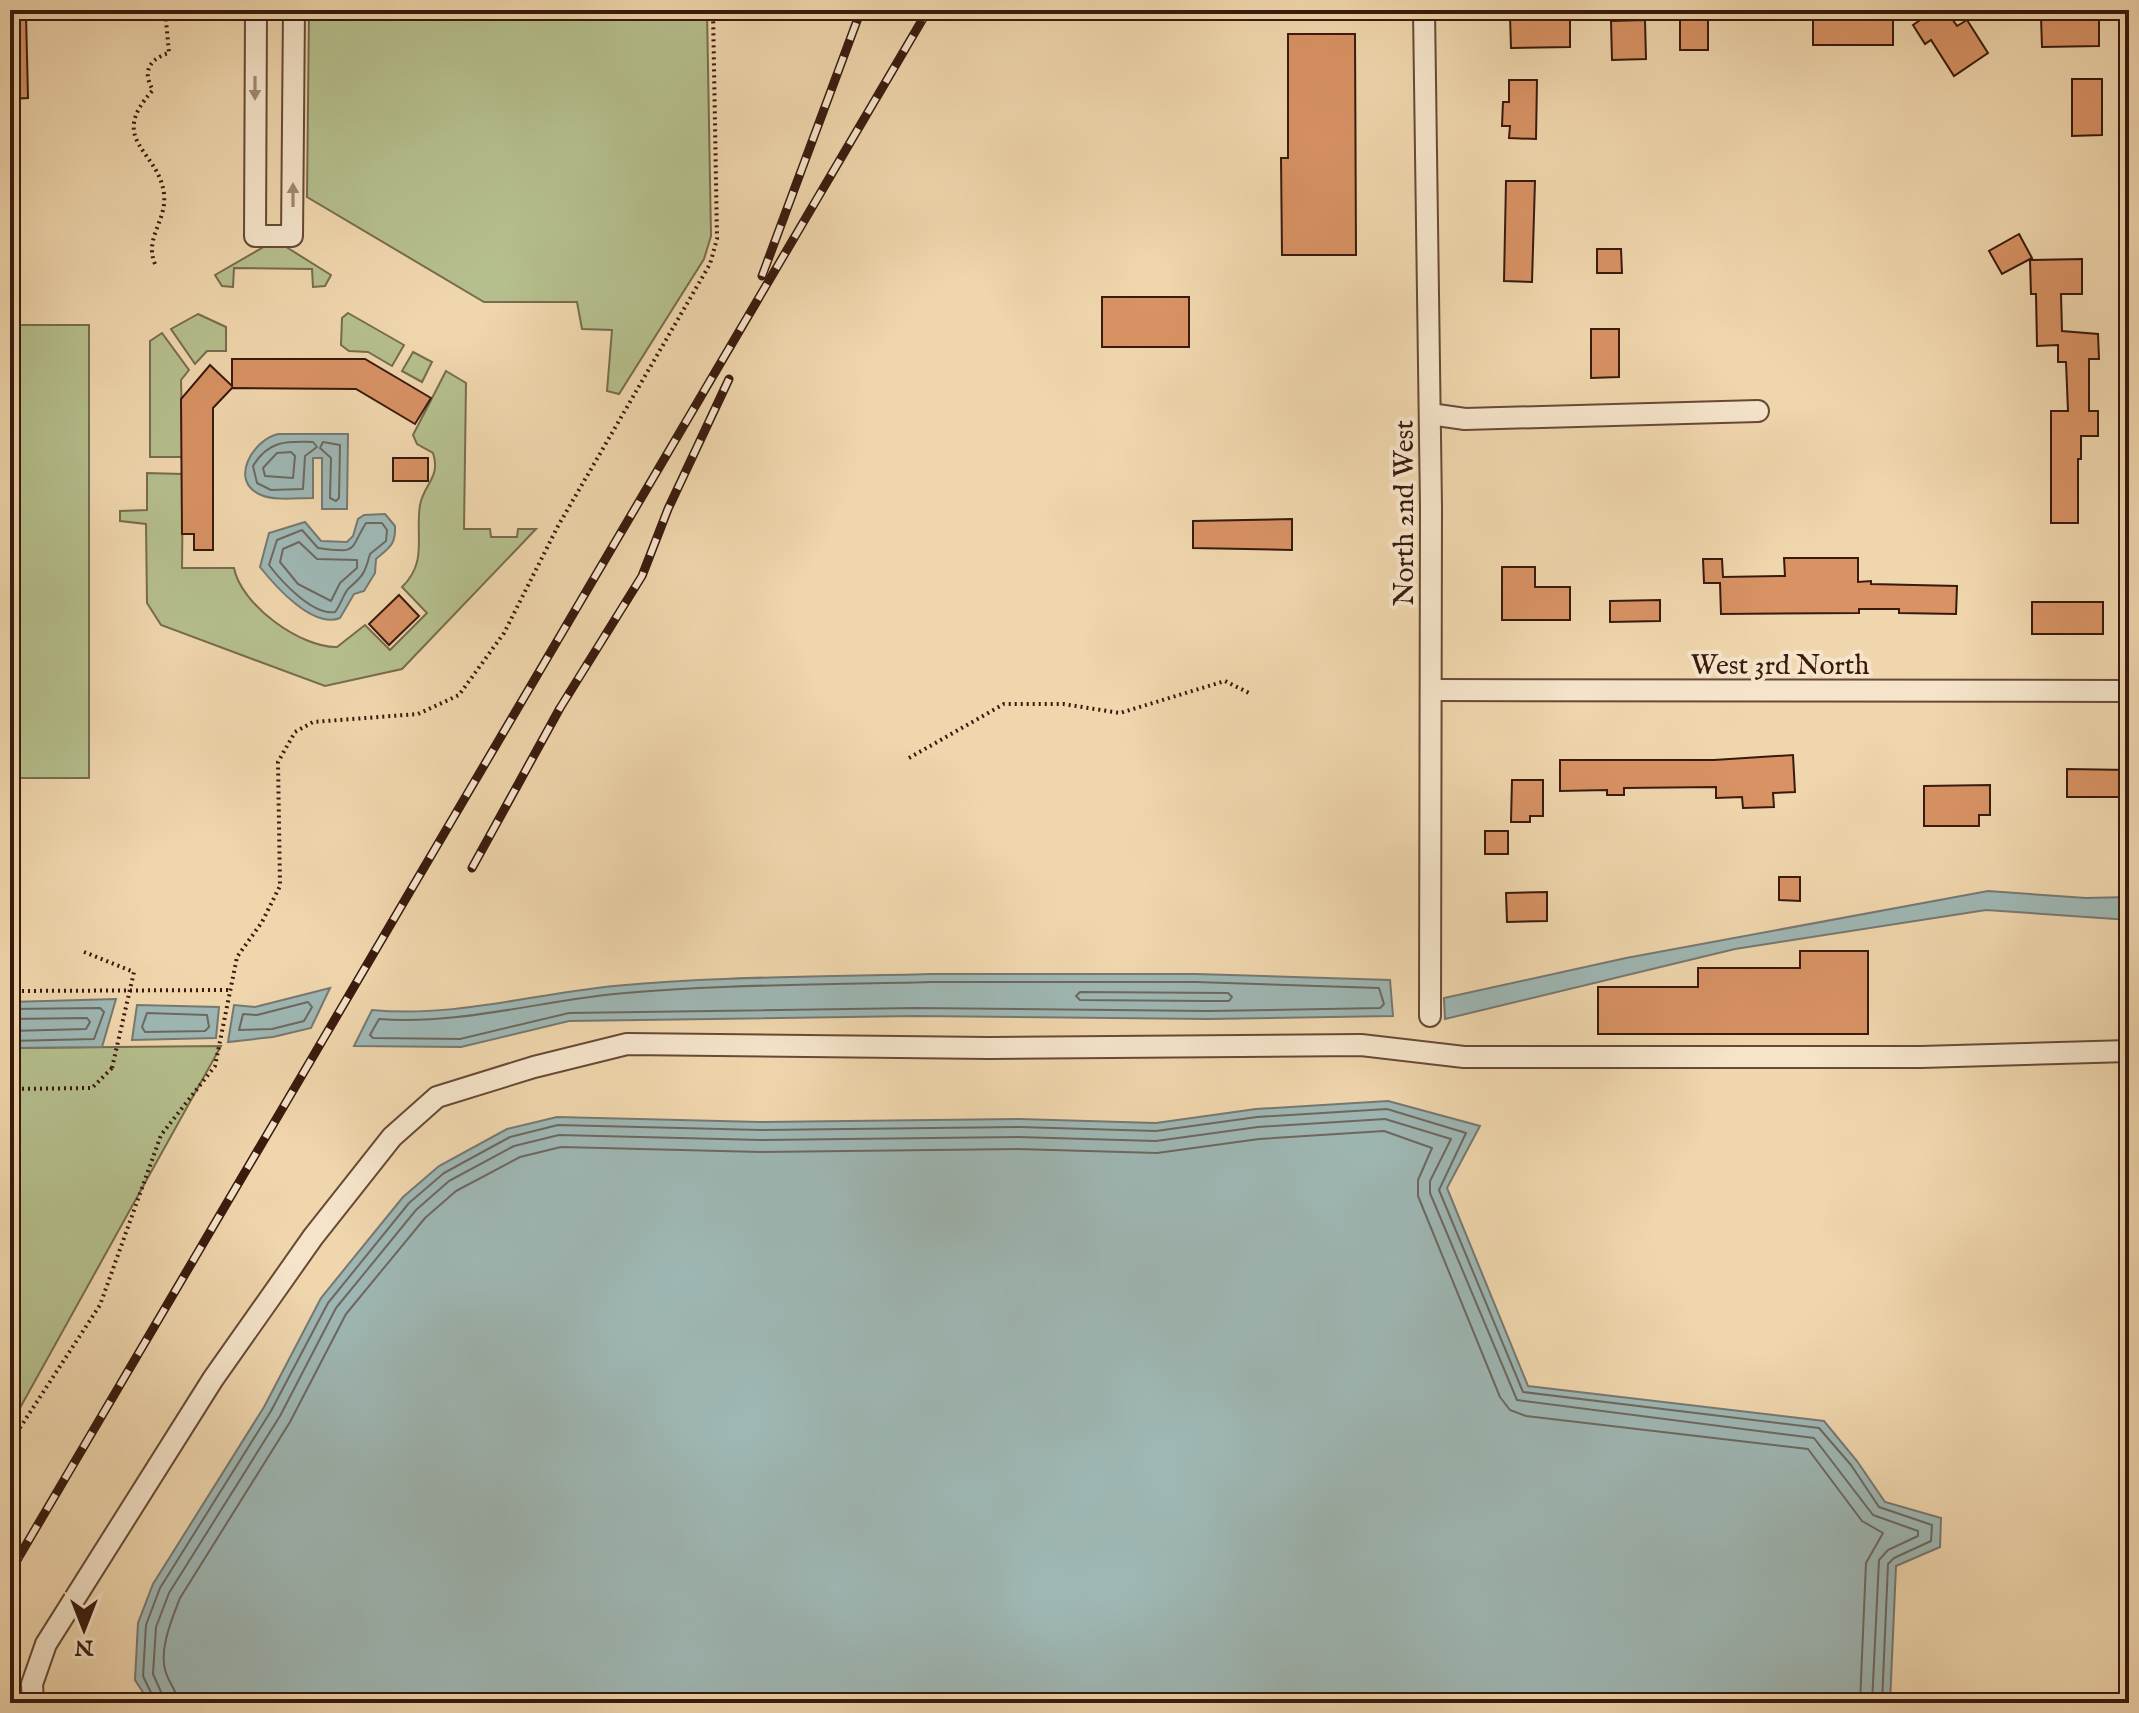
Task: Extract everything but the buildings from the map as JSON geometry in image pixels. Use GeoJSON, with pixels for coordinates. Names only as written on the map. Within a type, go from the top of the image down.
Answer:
{"type":"FeatureCollection","features":[{"type":"Feature","properties":{"kind":"street"},"geometry":{"type":"LineString","coordinates":[[256,10],[255,236],[292,236],[294,10]]}},
{"type":"Feature","properties":{"kind":"street","name":"North 2nd West"},"geometry":{"type":"LineString","coordinates":[[1424,10],[1430,414],[1430,1016]]}},
{"type":"Feature","properties":{"kind":"street"},"geometry":{"type":"LineString","coordinates":[[1430,414],[1465,419],[1758,411]]}},
{"type":"Feature","properties":{"kind":"street","name":"West 3rd North"},"geometry":{"type":"LineString","coordinates":[[1431,690],[2129,691]]}},
{"type":"Feature","properties":{"kind":"street"},"geometry":{"type":"LineString","coordinates":[[33,1703],[32,1684],[46,1644],[213,1379],[313,1237],[392,1137],[437,1097],[627,1044],[989,1048],[1361,1045],[1464,1057],[1921,1057],[2129,1051]]}},
{"type":"Feature","properties":{"kind":"path"},"geometry":{"type":"LineString","coordinates":[[155,264],[150,241],[164,211],[164,193],[160,179],[140,152],[135,123],[139,105],[153,90],[147,79],[148,68],[155,58],[169,53],[165,10]]}},
{"type":"Feature","properties":{"kind":"path"},"geometry":{"type":"LineString","coordinates":[[10,1443],[100,1305],[161,1135],[215,1066],[237,957],[262,922],[280,886],[278,762],[295,732],[313,722],[418,714],[459,695],[504,633],[558,526],[710,264],[717,239],[713,10]]}},
{"type":"Feature","properties":{"kind":"path"},"geometry":{"type":"LineString","coordinates":[[909,758],[1004,704],[1063,704],[1120,713],[1225,681],[1249,693]]}},
{"type":"Feature","properties":{"kind":"path"},"geometry":{"type":"LineString","coordinates":[[10,1089],[92,1088],[112,1068],[134,972],[84,952]]}},
{"type":"Feature","properties":{"kind":"path"},"geometry":{"type":"LineString","coordinates":[[10,991],[228,992]]}},
{"type":"Feature","properties":{"kind":"green space"},"geometry":{"type":"Polygon","coordinates":[[[309,10],[707,10],[711,236],[704,259],[619,394],[607,391],[612,330],[582,329],[577,302],[484,302],[307,197],[309,10]]]}},
{"type":"Feature","properties":{"kind":"green space"},"geometry":{"type":"Polygon","coordinates":[[[267,245],[283,245],[331,275],[325,286],[313,287],[312,269],[234,268],[233,287],[222,286],[215,275],[267,245]]]}},
{"type":"Feature","properties":{"kind":"green space"},"geometry":{"type":"Polygon","coordinates":[[[348,313],[404,345],[392,366],[368,352],[349,351],[341,345],[342,318],[348,313]]]}},
{"type":"Feature","properties":{"kind":"green space"},"geometry":{"type":"Polygon","coordinates":[[[198,314],[226,327],[226,351],[207,351],[195,364],[171,329],[198,314]]]}},
{"type":"Feature","properties":{"kind":"green space"},"geometry":{"type":"Polygon","coordinates":[[[10,325],[89,325],[89,778],[10,778],[10,325]]]}},
{"type":"Feature","properties":{"kind":"green space"},"geometry":{"type":"Polygon","coordinates":[[[162,333],[189,370],[181,380],[183,457],[150,457],[150,341],[162,333]]]}},
{"type":"Feature","properties":{"kind":"green space"},"geometry":{"type":"Polygon","coordinates":[[[413,352],[432,362],[422,382],[402,371],[413,352]]]}},
{"type":"Feature","properties":{"kind":"green space"},"geometry":{"type":"Polygon","coordinates":[[[446,371],[466,383],[464,529],[490,529],[491,537],[517,537],[518,529],[536,529],[402,669],[325,686],[161,625],[147,603],[146,524],[120,521],[120,511],[147,510],[147,473],[183,474],[182,568],[234,568],[239,582],[260,610],[290,632],[307,640],[337,647],[365,625],[390,650],[427,613],[402,587],[410,578],[418,558],[420,505],[435,468],[433,453],[417,444],[413,435],[446,371]]]}},
{"type":"Feature","properties":{"kind":"green space"},"geometry":{"type":"Polygon","coordinates":[[[221,1046],[10,1426],[10,1048],[221,1046]]]}},
{"type":"Feature","properties":{"kind":"water"},"geometry":{"type":"Polygon","coordinates":[[[278,434],[348,434],[347,509],[322,509],[322,458],[313,458],[313,498],[273,498],[251,489],[245,471],[248,462],[260,444],[278,434]]]}},
{"type":"Feature","properties":{"kind":"water"},"geometry":{"type":"Polygon","coordinates":[[[385,514],[395,526],[393,542],[376,559],[375,573],[364,591],[354,594],[340,618],[329,620],[307,612],[275,585],[260,567],[269,533],[305,522],[321,541],[347,542],[353,536],[358,519],[364,515],[385,514]]]}},
{"type":"Feature","properties":{"kind":"water"},"geometry":{"type":"Polygon","coordinates":[[[1988,891],[2086,898],[2129,897],[2129,920],[1986,910],[1735,949],[1445,1019],[1444,998],[1626,958],[1988,891]]]}},
{"type":"Feature","properties":{"kind":"water"},"geometry":{"type":"Polygon","coordinates":[[[931,974],[1196,974],[1390,980],[1393,1016],[1208,1019],[916,1016],[569,1021],[461,1047],[354,1046],[372,1010],[433,1011],[653,983],[931,974]]]}},
{"type":"Feature","properties":{"kind":"water"},"geometry":{"type":"Polygon","coordinates":[[[330,988],[311,1028],[273,1037],[228,1042],[234,1005],[255,1007],[330,988]]]}},
{"type":"Feature","properties":{"kind":"water"},"geometry":{"type":"Polygon","coordinates":[[[116,999],[102,1047],[10,1048],[10,1002],[116,999]]]}},
{"type":"Feature","properties":{"kind":"water"},"geometry":{"type":"Polygon","coordinates":[[[137,1005],[219,1007],[216,1038],[132,1040],[137,1005]]]}},
{"type":"Feature","properties":{"kind":"water"},"geometry":{"type":"Polygon","coordinates":[[[1388,1101],[1480,1126],[1447,1188],[1528,1386],[1824,1421],[1885,1502],[1941,1518],[1940,1547],[1896,1566],[1890,1703],[150,1703],[135,1680],[138,1623],[153,1584],[264,1407],[321,1298],[403,1197],[439,1166],[507,1129],[557,1117],[761,1122],[1019,1119],[1156,1123],[1256,1109],[1388,1101]]]}},
{"type":"Feature","properties":{"kind":"railway"},"geometry":{"type":"LineString","coordinates":[[762,276],[861,10]]}},
{"type":"Feature","properties":{"kind":"railway"},"geometry":{"type":"LineString","coordinates":[[10,1572],[928,10]]}},
{"type":"Feature","properties":{"kind":"railway"},"geometry":{"type":"LineString","coordinates":[[472,868],[560,708],[642,576],[668,509],[729,379]]}}]}
